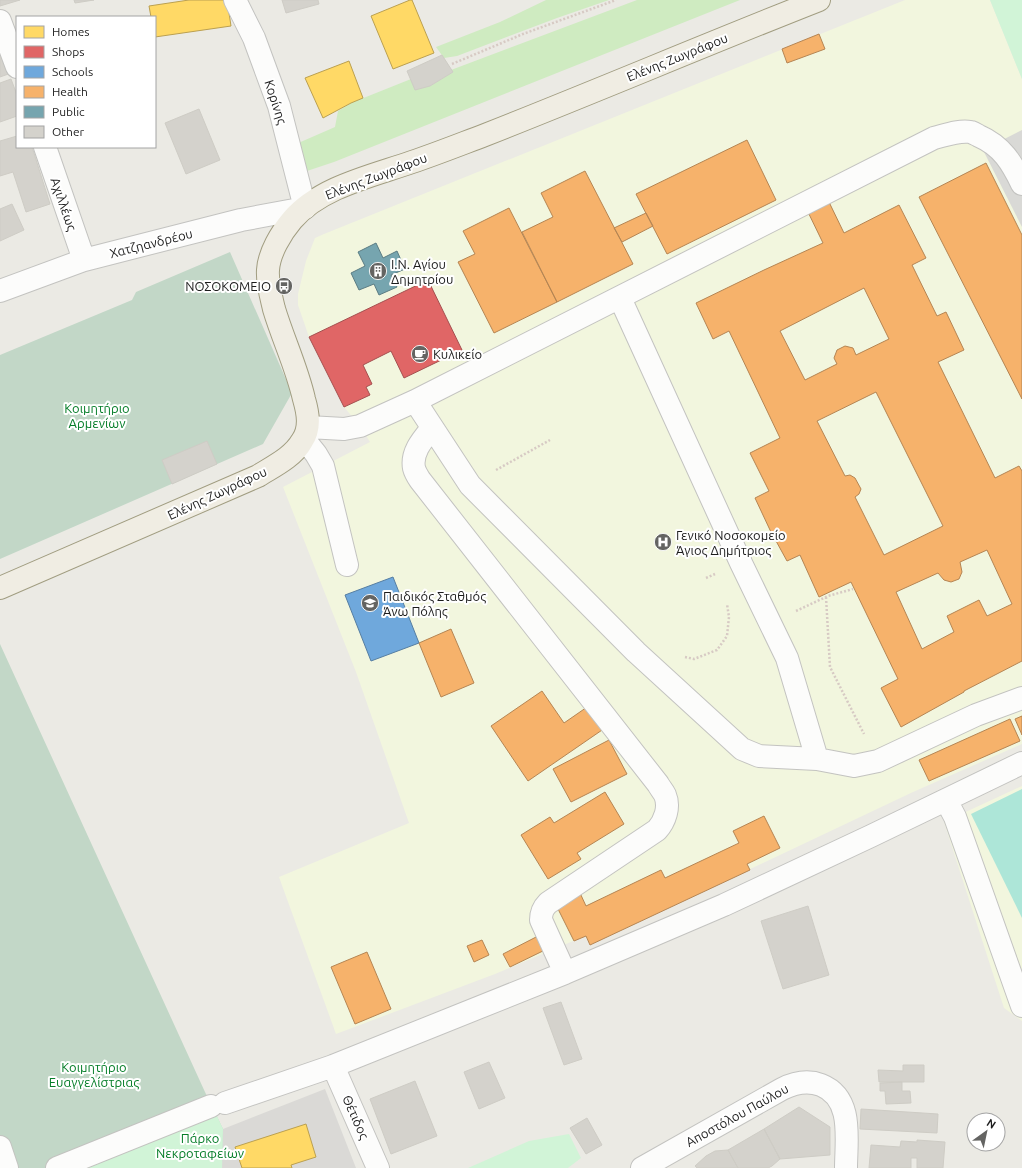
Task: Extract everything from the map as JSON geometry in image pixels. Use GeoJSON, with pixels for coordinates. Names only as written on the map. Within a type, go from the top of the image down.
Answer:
{"type":"FeatureCollection","features":[{"type":"Feature","properties":{"kind":"main road","name":"Ελένης Ζωγράφου"},"geometry":{"type":"LineString","coordinates":[[0,588],[258,476],[278,464],[296,450],[306,433],[308,412],[302,389],[271,298],[268,271],[271,257],[281,236],[291,221],[312,202],[338,188],[486,134],[819,0]]}},
{"type":"Feature","properties":{"kind":"street","name":"Κορίνης"},"geometry":{"type":"LineString","coordinates":[[235,0],[254,38],[279,106],[305,208]]}},
{"type":"Feature","properties":{"kind":"street"},"geometry":{"type":"LineString","coordinates":[[0,21],[16,64]]}},
{"type":"Feature","properties":{"kind":"street"},"geometry":{"type":"LineString","coordinates":[[347,565],[323,466],[306,433],[360,426],[415,401],[934,138],[952,133],[971,132],[988,139],[1004,152],[1022,184]]}},
{"type":"Feature","properties":{"kind":"street","name":"Αχιλλέως"},"geometry":{"type":"LineString","coordinates":[[45,148],[84,260]]}},
{"type":"Feature","properties":{"kind":"street","name":"Χατζηανδρέου"},"geometry":{"type":"LineString","coordinates":[[0,291],[84,260],[241,220],[305,208]]}},
{"type":"Feature","properties":{"kind":"street"},"geometry":{"type":"LineString","coordinates":[[620,298],[738,556],[787,658],[817,759]]}},
{"type":"Feature","properties":{"kind":"street"},"geometry":{"type":"LineString","coordinates":[[415,401],[470,485],[636,652],[742,749],[759,756],[817,759],[854,766],[878,761],[976,715],[1022,698]]}},
{"type":"Feature","properties":{"kind":"street"},"geometry":{"type":"LineString","coordinates":[[432,428],[422,441],[414,457],[414,468],[420,480],[666,796],[667,810],[663,823],[657,830],[548,903],[543,908],[541,920],[566,973]]}},
{"type":"Feature","properties":{"kind":"street"},"geometry":{"type":"LineString","coordinates":[[57,1168],[218,1104],[333,1066],[566,973],[724,905],[1022,763]]}},
{"type":"Feature","properties":{"kind":"street"},"geometry":{"type":"LineString","coordinates":[[946,800],[955,817],[1022,1006]]}},
{"type":"Feature","properties":{"kind":"street","name":"Θέτιδος"},"geometry":{"type":"LineString","coordinates":[[333,1066],[378,1168]]}},
{"type":"Feature","properties":{"kind":"street","name":"Αποστόλου Παύλου"},"geometry":{"type":"LineString","coordinates":[[642,1168],[790,1085],[804,1082],[823,1086],[830,1090],[839,1100],[845,1115],[846,1168]]}},
{"type":"Feature","properties":{"kind":"street"},"geometry":{"type":"LineString","coordinates":[[0,1147],[7,1168]]}},
{"type":"Feature","properties":{"kind":"path"},"geometry":{"type":"LineString","coordinates":[[452,64],[534,30],[616,0]]}},
{"type":"Feature","properties":{"kind":"path"},"geometry":{"type":"LineString","coordinates":[[470,485],[550,440]]}},
{"type":"Feature","properties":{"kind":"path"},"geometry":{"type":"LineString","coordinates":[[715,575],[718,580]]}},
{"type":"Feature","properties":{"kind":"path"},"geometry":{"type":"LineString","coordinates":[[771,623],[826,597],[853,588]]}},
{"type":"Feature","properties":{"kind":"path"},"geometry":{"type":"LineString","coordinates":[[826,597],[830,667],[864,734]]}},
{"type":"Feature","properties":{"kind":"path"},"geometry":{"type":"LineString","coordinates":[[682,657],[694,659],[717,650],[727,636],[729,617],[727,603]]}},
{"type":"Feature","properties":{"kind":"shaded area","name":"Γενικό Νοσοκομείο Άγιος Δημήτριος"},"geometry":{"type":"Polygon","coordinates":[[[905,0],[990,0],[1022,79],[1022,744],[913,792],[590,945],[585,936],[495,974],[336,1034],[279,877],[409,823],[356,672],[283,487],[370,442],[360,426],[344,407],[309,337],[298,305],[298,294],[306,261],[315,238],[905,0]]]}},
{"type":"Feature","properties":{"kind":"shaded area"},"geometry":{"type":"Polygon","coordinates":[[[1022,130],[1022,227],[983,150],[1022,130]]]}},
{"type":"Feature","properties":{"kind":"shaded area"},"geometry":{"type":"Polygon","coordinates":[[[1022,786],[1022,1021],[1004,1008],[944,822],[1022,786]]]}},
{"type":"Feature","properties":{"kind":"shaded area"},"geometry":{"type":"Polygon","coordinates":[[[1022,789],[1022,918],[971,814],[1022,789]]]}},
{"type":"Feature","properties":{"kind":"shaded area"},"geometry":{"type":"Polygon","coordinates":[[[325,1089],[356,1168],[222,1168],[223,1129],[325,1089]]]}},
{"type":"Feature","properties":{"kind":"green space"},"geometry":{"type":"Polygon","coordinates":[[[546,0],[609,0],[457,56],[444,58],[436,47],[500,22],[546,0]]]}},
{"type":"Feature","properties":{"kind":"green space"},"geometry":{"type":"Polygon","coordinates":[[[637,0],[740,0],[334,162],[304,172],[296,144],[335,127],[338,111],[351,103],[411,79],[430,86],[453,72],[451,70],[637,0]]]}},
{"type":"Feature","properties":{"kind":"green space"},"geometry":{"type":"Polygon","coordinates":[[[990,0],[1022,0],[1022,79],[990,0]]]}},
{"type":"Feature","properties":{"kind":"green space","name":"Κοιμητήριο Αρμενίων"},"geometry":{"type":"Polygon","coordinates":[[[230,252],[292,393],[263,444],[0,559],[0,355],[132,300],[136,292],[230,252]]]}},
{"type":"Feature","properties":{"kind":"green space","name":"Κοιμητήριο Ευαγγελίστριας"},"geometry":{"type":"Polygon","coordinates":[[[0,644],[223,1129],[222,1168],[0,1168],[0,644]]]}},
{"type":"Feature","properties":{"kind":"green space","name":"Πάρκο Νεκροταφείων"},"geometry":{"type":"Polygon","coordinates":[[[217,1116],[223,1129],[222,1168],[84,1168],[217,1116]]]}},
{"type":"Feature","properties":{"kind":"green space"},"geometry":{"type":"Polygon","coordinates":[[[569,1134],[581,1158],[568,1168],[468,1168],[529,1141],[569,1134]]]}},
{"type":"Feature","properties":{"kind":"building: Homes"},"geometry":{"type":"Polygon","coordinates":[[[189,0],[227,0],[231,26],[156,37],[156,16],[151,16],[149,6],[189,0]]]}},
{"type":"Feature","properties":{"kind":"building: Homes"},"geometry":{"type":"Polygon","coordinates":[[[412,0],[434,53],[393,69],[371,16],[412,0]]]}},
{"type":"Feature","properties":{"kind":"building: Homes"},"geometry":{"type":"Polygon","coordinates":[[[349,61],[363,98],[323,118],[305,78],[349,61]]]}},
{"type":"Feature","properties":{"kind":"building: Homes"},"geometry":{"type":"Polygon","coordinates":[[[306,1124],[316,1157],[291,1165],[292,1168],[242,1168],[235,1147],[306,1124]]]}},
{"type":"Feature","properties":{"kind":"building: Shops"},"geometry":{"type":"Polygon","coordinates":[[[428,280],[462,350],[404,378],[391,351],[363,365],[372,384],[366,387],[370,395],[344,407],[309,337],[428,280]]]}},
{"type":"Feature","properties":{"kind":"building: Schools"},"geometry":{"type":"Polygon","coordinates":[[[393,577],[419,643],[371,661],[345,595],[393,577]]]}},
{"type":"Feature","properties":{"kind":"building: Health"},"geometry":{"type":"Polygon","coordinates":[[[819,34],[825,49],[787,63],[782,49],[819,34]]]}},
{"type":"Feature","properties":{"kind":"building: Health"},"geometry":{"type":"Polygon","coordinates":[[[747,140],[776,200],[667,254],[636,194],[747,140]]]}},
{"type":"Feature","properties":{"kind":"building: Health"},"geometry":{"type":"Polygon","coordinates":[[[986,163],[1022,235],[1022,399],[919,197],[986,163]]]}},
{"type":"Feature","properties":{"kind":"building: Health"},"geometry":{"type":"Polygon","coordinates":[[[585,171],[633,264],[557,302],[522,232],[553,217],[541,193],[585,171]]]}},
{"type":"Feature","properties":{"kind":"building: Health"},"geometry":{"type":"Polygon","coordinates":[[[828,200],[844,233],[899,205],[926,258],[912,265],[937,316],[946,312],[964,350],[938,362],[995,478],[1019,466],[1022,471],[1022,661],[964,691],[901,727],[881,688],[898,679],[851,582],[819,597],[800,555],[787,561],[770,530],[755,498],[769,491],[750,453],[780,438],[729,331],[713,339],[696,303],[823,243],[807,210],[828,200]],[[864,288],[780,331],[805,380],[837,364],[834,358],[837,350],[845,346],[853,348],[856,355],[889,339],[864,288]],[[876,392],[817,421],[845,476],[850,475],[855,478],[861,489],[859,494],[855,497],[884,555],[943,526],[876,392]],[[987,550],[960,562],[962,572],[959,579],[951,582],[944,580],[938,573],[896,592],[922,649],[954,632],[947,616],[979,600],[987,616],[1012,604],[987,550]]]}},
{"type":"Feature","properties":{"kind":"building: Health"},"geometry":{"type":"Polygon","coordinates":[[[509,208],[557,302],[494,333],[458,262],[475,254],[463,231],[509,208]]]}},
{"type":"Feature","properties":{"kind":"building: Health"},"geometry":{"type":"Polygon","coordinates":[[[646,213],[653,226],[622,242],[614,228],[646,213]]]}},
{"type":"Feature","properties":{"kind":"building: Health"},"geometry":{"type":"Polygon","coordinates":[[[451,629],[474,683],[441,697],[419,643],[451,629]]]}},
{"type":"Feature","properties":{"kind":"building: Health"},"geometry":{"type":"Polygon","coordinates":[[[542,691],[564,723],[590,705],[605,728],[528,781],[491,726],[542,691]]]}},
{"type":"Feature","properties":{"kind":"building: Health"},"geometry":{"type":"Polygon","coordinates":[[[1022,716],[1022,735],[1015,719],[1022,716]]]}},
{"type":"Feature","properties":{"kind":"building: Health"},"geometry":{"type":"Polygon","coordinates":[[[1010,719],[1020,741],[929,781],[919,760],[1010,719]]]}},
{"type":"Feature","properties":{"kind":"building: Health"},"geometry":{"type":"Polygon","coordinates":[[[609,740],[627,774],[571,802],[553,769],[609,740]]]}},
{"type":"Feature","properties":{"kind":"building: Health"},"geometry":{"type":"Polygon","coordinates":[[[605,792],[624,824],[577,853],[581,859],[548,879],[521,835],[550,817],[554,823],[605,792]]]}},
{"type":"Feature","properties":{"kind":"building: Health"},"geometry":{"type":"Polygon","coordinates":[[[764,816],[780,848],[747,864],[750,870],[590,945],[586,936],[574,941],[556,905],[580,893],[586,906],[661,870],[665,878],[739,843],[733,831],[764,816]]]}},
{"type":"Feature","properties":{"kind":"building: Health"},"geometry":{"type":"Polygon","coordinates":[[[540,935],[547,949],[510,967],[503,954],[540,935]]]}},
{"type":"Feature","properties":{"kind":"building: Health"},"geometry":{"type":"Polygon","coordinates":[[[482,940],[489,955],[474,962],[467,946],[482,940]]]}},
{"type":"Feature","properties":{"kind":"building: Health"},"geometry":{"type":"Polygon","coordinates":[[[367,952],[391,1009],[355,1024],[331,967],[367,952]]]}},
{"type":"Feature","properties":{"kind":"building: Public","name":"Ι.Ν. Αγίου Δημητρίου"},"geometry":{"type":"Polygon","coordinates":[[[376,243],[383,258],[397,251],[405,269],[391,275],[397,287],[379,295],[374,284],[359,290],[351,273],[365,266],[358,252],[376,243]]]}},
{"type":"Feature","properties":{"kind":"building: Other"},"geometry":{"type":"Polygon","coordinates":[[[0,0],[20,0],[0,6],[0,0]]]}},
{"type":"Feature","properties":{"kind":"building: Other"},"geometry":{"type":"Polygon","coordinates":[[[74,0],[94,0],[75,3],[74,0]]]}},
{"type":"Feature","properties":{"kind":"building: Other"},"geometry":{"type":"Polygon","coordinates":[[[282,0],[318,0],[319,4],[286,13],[282,0]]]}},
{"type":"Feature","properties":{"kind":"building: Other"},"geometry":{"type":"Polygon","coordinates":[[[0,38],[14,72],[0,77],[0,38]]]}},
{"type":"Feature","properties":{"kind":"building: Other"},"geometry":{"type":"Polygon","coordinates":[[[442,55],[453,72],[430,86],[415,90],[407,71],[442,55]]]}},
{"type":"Feature","properties":{"kind":"building: Other"},"geometry":{"type":"Polygon","coordinates":[[[11,79],[16,92],[16,116],[0,122],[0,83],[11,79]]]}},
{"type":"Feature","properties":{"kind":"building: Other"},"geometry":{"type":"Polygon","coordinates":[[[199,109],[220,160],[186,174],[165,123],[199,109]]]}},
{"type":"Feature","properties":{"kind":"building: Other"},"geometry":{"type":"Polygon","coordinates":[[[16,136],[16,148],[32,148],[50,204],[26,212],[13,172],[0,176],[0,141],[16,136]]]}},
{"type":"Feature","properties":{"kind":"building: Other"},"geometry":{"type":"Polygon","coordinates":[[[12,204],[24,230],[0,241],[0,209],[12,204]]]}},
{"type":"Feature","properties":{"kind":"building: Other"},"geometry":{"type":"Polygon","coordinates":[[[207,441],[217,464],[172,484],[162,460],[207,441]]]}},
{"type":"Feature","properties":{"kind":"building: Other"},"geometry":{"type":"Polygon","coordinates":[[[808,906],[829,975],[783,989],[761,921],[808,906]]]}},
{"type":"Feature","properties":{"kind":"building: Other"},"geometry":{"type":"Polygon","coordinates":[[[561,1002],[582,1059],[564,1065],[543,1008],[561,1002]]]}},
{"type":"Feature","properties":{"kind":"building: Other"},"geometry":{"type":"Polygon","coordinates":[[[489,1062],[505,1098],[479,1109],[464,1072],[489,1062]]]}},
{"type":"Feature","properties":{"kind":"building: Other"},"geometry":{"type":"Polygon","coordinates":[[[903,1065],[924,1065],[924,1082],[879,1082],[878,1070],[903,1071],[903,1065]]]}},
{"type":"Feature","properties":{"kind":"building: Other"},"geometry":{"type":"Polygon","coordinates":[[[415,1081],[437,1136],[391,1154],[370,1099],[415,1081]]]}},
{"type":"Feature","properties":{"kind":"building: Other"},"geometry":{"type":"Polygon","coordinates":[[[902,1082],[902,1091],[910,1091],[911,1103],[886,1104],[885,1091],[880,1091],[880,1083],[902,1082]]]}},
{"type":"Feature","properties":{"kind":"building: Other"},"geometry":{"type":"Polygon","coordinates":[[[799,1107],[830,1127],[830,1155],[780,1159],[764,1129],[799,1107]]]}},
{"type":"Feature","properties":{"kind":"building: Other"},"geometry":{"type":"Polygon","coordinates":[[[861,1109],[938,1114],[937,1133],[860,1129],[861,1109]]]}},
{"type":"Feature","properties":{"kind":"building: Other"},"geometry":{"type":"Polygon","coordinates":[[[587,1118],[602,1145],[586,1154],[570,1128],[587,1118]]]}},
{"type":"Feature","properties":{"kind":"building: Other"},"geometry":{"type":"Polygon","coordinates":[[[764,1129],[780,1159],[768,1168],[738,1168],[728,1150],[764,1129]]]}},
{"type":"Feature","properties":{"kind":"building: Other"},"geometry":{"type":"Polygon","coordinates":[[[917,1140],[945,1142],[943,1168],[917,1168],[917,1158],[911,1158],[911,1168],[869,1168],[871,1145],[900,1147],[901,1141],[917,1142],[917,1140]]]}},
{"type":"Feature","properties":{"kind":"building: Other"},"geometry":{"type":"Polygon","coordinates":[[[728,1150],[738,1168],[697,1168],[695,1166],[706,1156],[715,1151],[728,1150]]]}},
{"type":"Feature","properties":{"kind":"place","name":"Ι.Ν. Αγίου Δημητρίου"},"geometry":{"type":"Point","coordinates":[378,271]}},
{"type":"Feature","properties":{"kind":"place","name":"ΝΟΣΟΚΟΜΕΙΟ"},"geometry":{"type":"Point","coordinates":[284,286]}},
{"type":"Feature","properties":{"kind":"place","name":"Κυλικείο"},"geometry":{"type":"Point","coordinates":[420,354]}},
{"type":"Feature","properties":{"kind":"place","name":"Γενικό Νοσοκομείο Άγιος Δημήτριος"},"geometry":{"type":"Point","coordinates":[663,542]}},
{"type":"Feature","properties":{"kind":"place","name":"Παιδικός Σταθμός Άνω Πόλης"},"geometry":{"type":"Point","coordinates":[370,603]}}]}
